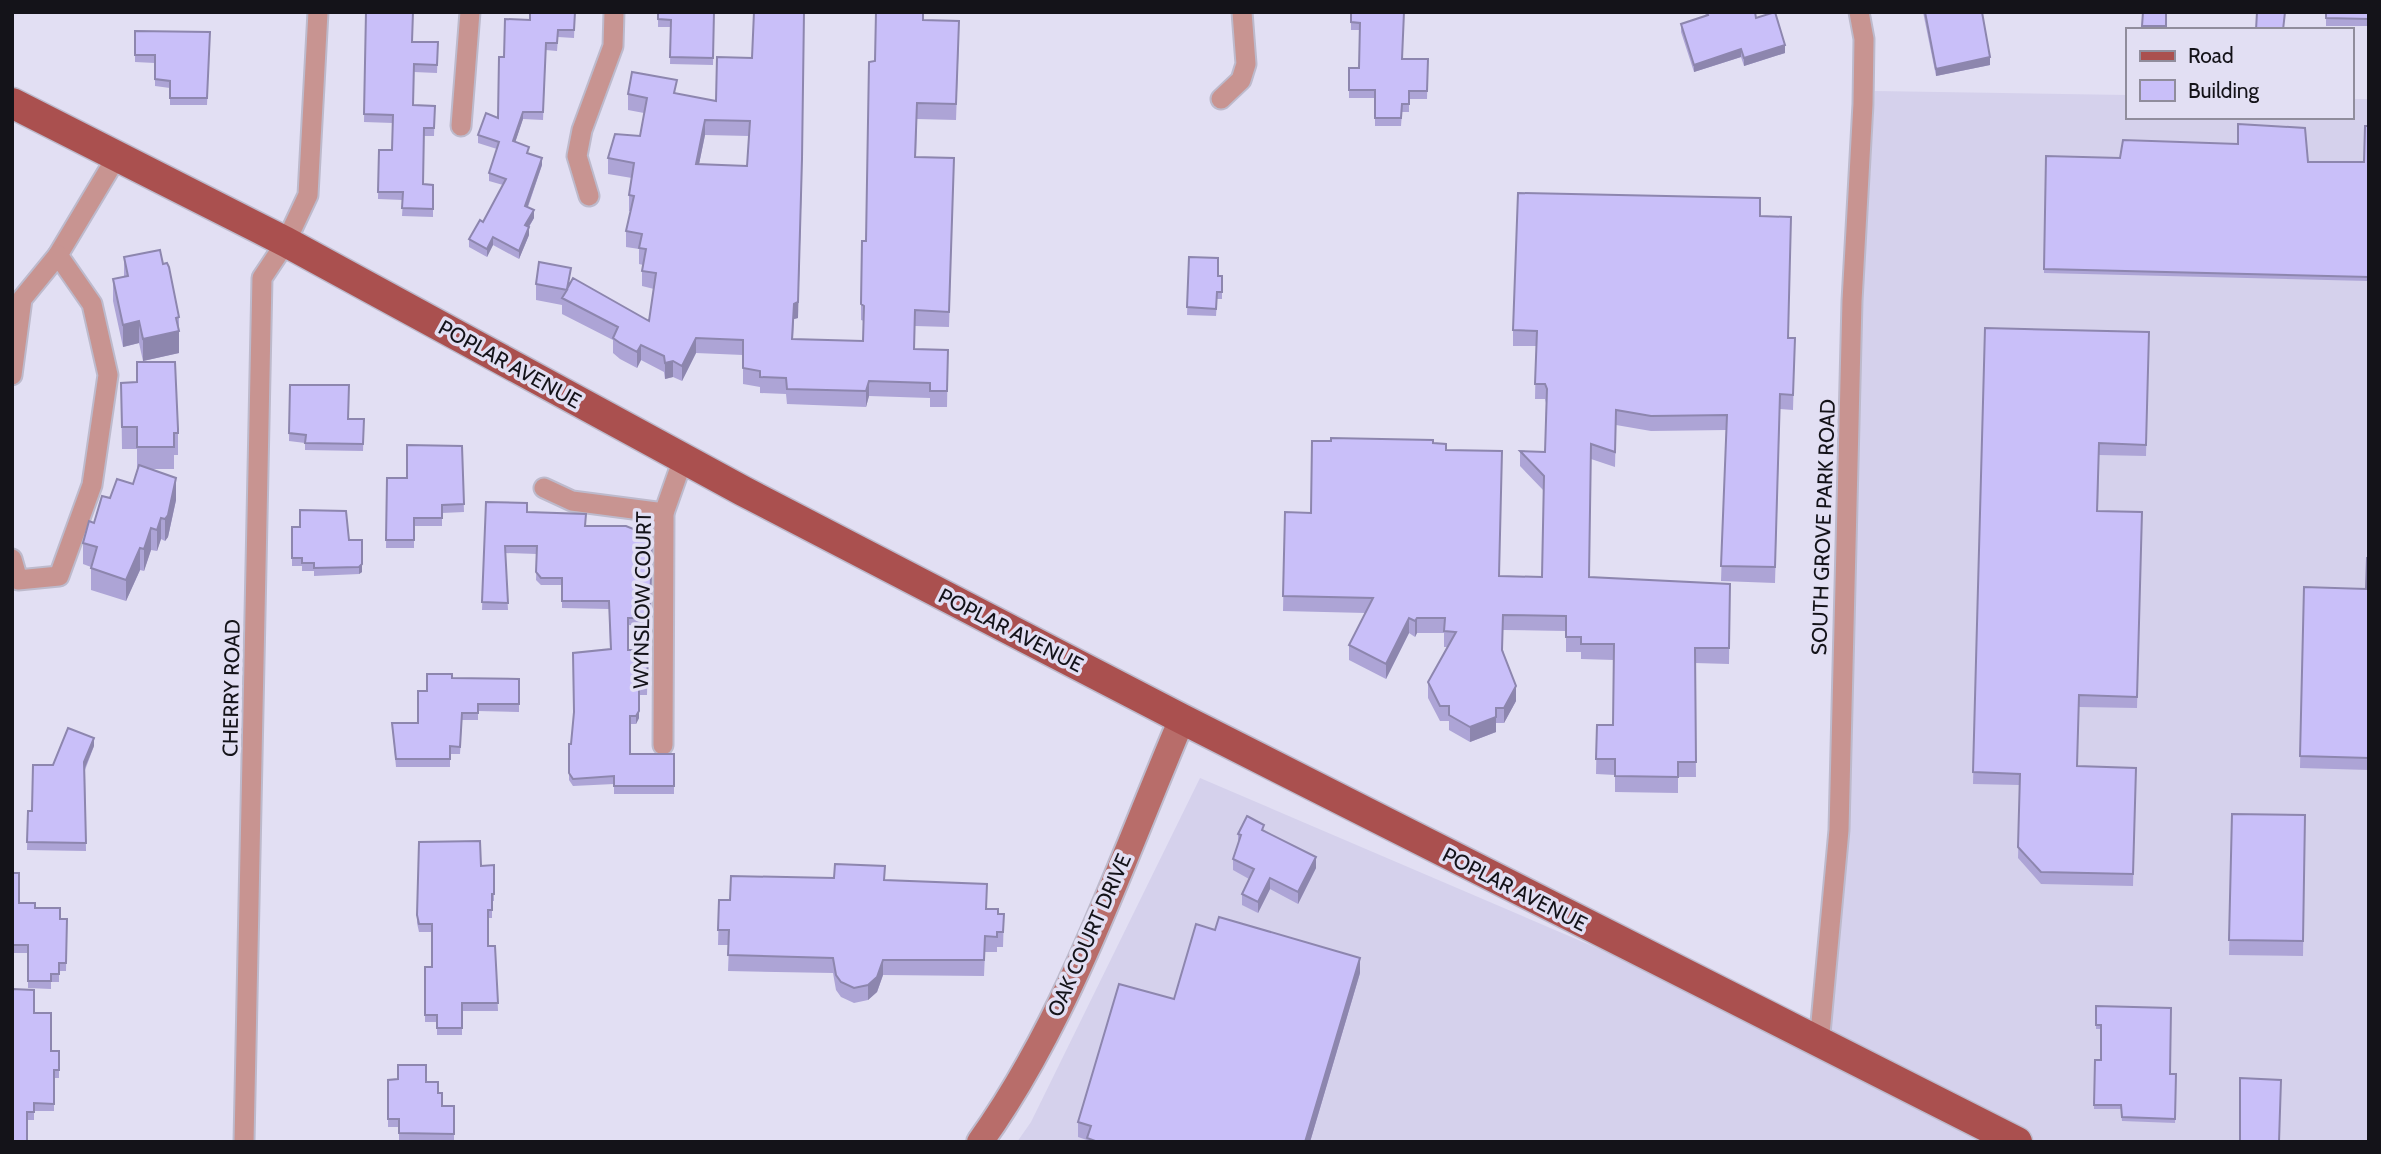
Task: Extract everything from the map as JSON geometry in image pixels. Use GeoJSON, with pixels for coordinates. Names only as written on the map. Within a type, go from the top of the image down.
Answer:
{"type":"FeatureCollection","features":[{"type":"Feature","properties":{"kind":"main road","name":"POPLAR AVENUE"},"geometry":{"type":"LineString","coordinates":[[12,103],[286,242],[684,459],[1182,719],[2017,1142]]}},
{"type":"Feature","properties":{"kind":"street","name":"CHERRY ROAD"},"geometry":{"type":"LineString","coordinates":[[244,1142],[262,278],[286,242],[308,195],[318,12]]}},
{"type":"Feature","properties":{"kind":"street"},"geometry":{"type":"LineString","coordinates":[[461,126],[470,12]]}},
{"type":"Feature","properties":{"kind":"street"},"geometry":{"type":"LineString","coordinates":[[589,196],[577,156],[582,130],[613,46],[614,12]]}},
{"type":"Feature","properties":{"kind":"street"},"geometry":{"type":"LineString","coordinates":[[1221,99],[1241,80],[1245,64],[1242,12]]}},
{"type":"Feature","properties":{"kind":"street","name":"SOUTH GROVE PARK ROAD"},"geometry":{"type":"LineString","coordinates":[[1819,1044],[1839,830],[1851,319],[1863,104],[1864,39],[1859,12]]}},
{"type":"Feature","properties":{"kind":"street"},"geometry":{"type":"LineString","coordinates":[[12,375],[22,299],[58,256],[116,158]]}},
{"type":"Feature","properties":{"kind":"street"},"geometry":{"type":"LineString","coordinates":[[12,559],[18,579],[59,576],[92,485],[108,375],[92,304],[58,256]]}},
{"type":"Feature","properties":{"kind":"street","name":"WYNSLOW COURT"},"geometry":{"type":"LineString","coordinates":[[663,745],[664,513],[684,459]]}},
{"type":"Feature","properties":{"kind":"street"},"geometry":{"type":"LineString","coordinates":[[544,488],[578,503],[664,513]]}},
{"type":"Feature","properties":{"kind":"street","name":"OAK COURT DRIVE"},"geometry":{"type":"LineString","coordinates":[[980,1142],[1010,1098],[1063,999],[1182,719]]}},
{"type":"Feature","properties":{"kind":"shaded area"},"geometry":{"type":"Polygon","coordinates":[[[1875,91],[2126,95],[2126,119],[2353,119],[2353,99],[2369,99],[2369,1142],[1017,1142],[1031,1122],[1200,778],[1819,1043],[1875,91]]]}},
{"type":"Feature","properties":{"kind":"building"},"geometry":{"type":"Polygon","coordinates":[[[366,12],[413,12],[412,42],[438,42],[437,65],[414,64],[413,105],[435,106],[434,128],[424,128],[423,184],[433,185],[433,209],[402,208],[403,192],[378,192],[379,150],[392,150],[393,115],[364,114],[366,12]]]}},
{"type":"Feature","properties":{"kind":"building"},"geometry":{"type":"Polygon","coordinates":[[[530,12],[575,12],[574,30],[558,30],[557,43],[546,43],[543,112],[523,112],[513,141],[529,147],[527,153],[542,158],[525,206],[534,210],[525,225],[529,227],[519,251],[493,237],[487,249],[469,239],[480,220],[483,222],[506,179],[489,173],[499,142],[478,135],[486,113],[498,118],[499,57],[504,57],[505,19],[530,20],[530,12]]]}},
{"type":"Feature","properties":{"kind":"building"},"geometry":{"type":"Polygon","coordinates":[[[658,12],[714,12],[713,58],[670,57],[671,20],[658,19],[658,12]]]}},
{"type":"Feature","properties":{"kind":"building"},"geometry":{"type":"Polygon","coordinates":[[[754,12],[804,12],[798,302],[794,304],[792,339],[863,341],[862,241],[866,241],[869,62],[875,61],[876,12],[923,12],[923,20],[959,21],[956,104],[917,103],[915,157],[954,158],[949,312],[915,310],[914,349],[948,350],[947,391],[930,391],[930,383],[869,381],[866,391],[787,389],[786,378],[760,377],[760,371],[743,368],[743,340],[696,338],[682,366],[673,361],[665,363],[664,356],[641,345],[637,352],[613,338],[618,327],[562,298],[567,290],[536,284],[539,262],[571,268],[567,289],[573,278],[649,321],[656,273],[642,271],[646,249],[639,248],[642,234],[626,231],[634,196],[629,195],[634,163],[608,158],[615,134],[640,136],[647,98],[628,94],[632,72],[677,80],[674,93],[716,101],[717,57],[752,58],[754,12]],[[705,120],[696,164],[747,166],[750,121],[705,120]]]}},
{"type":"Feature","properties":{"kind":"building"},"geometry":{"type":"Polygon","coordinates":[[[1351,12],[1404,12],[1402,59],[1428,59],[1427,91],[1409,91],[1409,104],[1402,104],[1401,118],[1375,118],[1375,90],[1349,90],[1349,68],[1359,68],[1360,23],[1351,22],[1351,12]]]}},
{"type":"Feature","properties":{"kind":"building"},"geometry":{"type":"Polygon","coordinates":[[[1707,12],[1755,12],[1756,18],[1775,12],[1785,45],[1744,58],[1741,49],[1694,65],[1681,24],[1708,15],[1707,12]]]}},
{"type":"Feature","properties":{"kind":"building"},"geometry":{"type":"Polygon","coordinates":[[[1925,12],[1982,12],[1990,57],[1936,69],[1925,12]]]}},
{"type":"Feature","properties":{"kind":"building"},"geometry":{"type":"Polygon","coordinates":[[[2143,12],[2166,12],[2166,26],[2142,26],[2143,12]]]}},
{"type":"Feature","properties":{"kind":"building"},"geometry":{"type":"Polygon","coordinates":[[[2257,12],[2285,12],[2283,28],[2256,28],[2257,12]]]}},
{"type":"Feature","properties":{"kind":"building"},"geometry":{"type":"Polygon","coordinates":[[[2326,12],[2369,12],[2369,19],[2326,18],[2326,12]]]}},
{"type":"Feature","properties":{"kind":"building"},"geometry":{"type":"Polygon","coordinates":[[[135,31],[210,32],[207,98],[170,98],[170,81],[155,79],[155,55],[135,55],[135,31]]]}},
{"type":"Feature","properties":{"kind":"building"},"geometry":{"type":"Polygon","coordinates":[[[2238,124],[2305,128],[2308,162],[2364,162],[2365,126],[2369,126],[2369,277],[2044,269],[2046,156],[2120,158],[2123,140],[2238,144],[2238,124]]]}},
{"type":"Feature","properties":{"kind":"building"},"geometry":{"type":"Polygon","coordinates":[[[1518,193],[1760,198],[1760,216],[1791,217],[1788,338],[1795,338],[1793,395],[1780,394],[1775,567],[1721,566],[1727,415],[1651,416],[1616,410],[1615,452],[1591,444],[1589,577],[1730,584],[1729,648],[1695,648],[1696,762],[1678,762],[1678,777],[1615,776],[1615,759],[1596,759],[1597,725],[1613,725],[1614,644],[1581,644],[1581,637],[1566,637],[1566,616],[1503,615],[1502,650],[1516,686],[1504,708],[1496,708],[1496,717],[1470,727],[1449,715],[1449,706],[1440,706],[1428,682],[1456,632],[1444,631],[1445,618],[1417,618],[1415,621],[1409,618],[1386,664],[1349,645],[1373,598],[1283,596],[1285,512],[1311,513],[1312,441],[1331,441],[1331,438],[1433,440],[1433,443],[1446,444],[1446,450],[1502,451],[1499,576],[1542,577],[1544,476],[1520,451],[1545,452],[1547,389],[1545,384],[1535,384],[1537,331],[1513,330],[1518,193]]]}},
{"type":"Feature","properties":{"kind":"building"},"geometry":{"type":"Polygon","coordinates":[[[160,250],[163,264],[167,263],[169,267],[179,317],[176,318],[179,331],[143,339],[139,321],[123,325],[113,279],[128,276],[124,257],[160,250]]]}},
{"type":"Feature","properties":{"kind":"building"},"geometry":{"type":"Polygon","coordinates":[[[1189,257],[1218,258],[1218,276],[1222,276],[1222,292],[1217,292],[1216,309],[1187,307],[1189,257]]]}},
{"type":"Feature","properties":{"kind":"building"},"geometry":{"type":"Polygon","coordinates":[[[1985,328],[2149,332],[2146,445],[2099,443],[2097,511],[2142,512],[2137,697],[2079,695],[2077,766],[2136,768],[2133,874],[2041,872],[2018,847],[2020,774],[1973,772],[1985,328]]]}},
{"type":"Feature","properties":{"kind":"building"},"geometry":{"type":"Polygon","coordinates":[[[137,362],[175,362],[178,433],[174,433],[174,447],[137,447],[137,427],[122,427],[121,383],[137,382],[137,362]]]}},
{"type":"Feature","properties":{"kind":"building"},"geometry":{"type":"Polygon","coordinates":[[[290,385],[349,385],[348,419],[364,419],[363,444],[305,443],[306,435],[289,433],[290,385]]]}},
{"type":"Feature","properties":{"kind":"building"},"geometry":{"type":"Polygon","coordinates":[[[407,445],[462,446],[464,504],[442,505],[442,518],[414,518],[414,540],[386,540],[387,478],[407,478],[407,445]]]}},
{"type":"Feature","properties":{"kind":"building"},"geometry":{"type":"Polygon","coordinates":[[[139,465],[176,478],[168,515],[165,519],[161,518],[157,530],[151,528],[144,549],[140,548],[126,580],[91,568],[97,547],[83,543],[89,521],[94,523],[102,496],[110,498],[117,479],[133,484],[139,465]]]}},
{"type":"Feature","properties":{"kind":"building"},"geometry":{"type":"Polygon","coordinates":[[[486,502],[527,503],[527,512],[586,514],[585,526],[626,526],[638,531],[652,531],[650,618],[628,618],[628,650],[648,650],[647,687],[639,687],[639,711],[636,716],[630,716],[630,754],[674,754],[674,786],[614,786],[614,776],[573,779],[569,773],[569,744],[574,712],[573,653],[611,649],[609,601],[562,601],[562,578],[541,578],[536,572],[537,546],[505,546],[508,603],[482,602],[486,502]]]}},
{"type":"Feature","properties":{"kind":"building"},"geometry":{"type":"Polygon","coordinates":[[[300,510],[346,511],[349,540],[362,540],[362,564],[359,567],[314,568],[314,563],[302,563],[302,558],[292,558],[292,527],[300,527],[300,510]]]}},
{"type":"Feature","properties":{"kind":"building"},"geometry":{"type":"Polygon","coordinates":[[[2367,558],[2369,758],[2300,756],[2304,587],[2366,589],[2367,558]]]}},
{"type":"Feature","properties":{"kind":"building"},"geometry":{"type":"Polygon","coordinates":[[[427,674],[452,674],[452,678],[519,679],[519,704],[478,704],[478,713],[462,713],[460,747],[450,746],[450,759],[396,759],[392,723],[418,723],[418,691],[427,691],[427,674]]]}},
{"type":"Feature","properties":{"kind":"building"},"geometry":{"type":"Polygon","coordinates":[[[68,728],[94,738],[84,762],[86,843],[27,842],[28,811],[32,811],[33,765],[53,765],[68,728]]]}},
{"type":"Feature","properties":{"kind":"building"},"geometry":{"type":"Polygon","coordinates":[[[2232,814],[2305,815],[2303,941],[2229,940],[2232,814]]]}},
{"type":"Feature","properties":{"kind":"building"},"geometry":{"type":"Polygon","coordinates":[[[1247,816],[1264,825],[1262,830],[1316,857],[1298,892],[1270,878],[1258,902],[1242,894],[1254,869],[1233,859],[1241,835],[1238,834],[1247,816]]]}},
{"type":"Feature","properties":{"kind":"building"},"geometry":{"type":"Polygon","coordinates":[[[480,841],[481,866],[494,865],[492,910],[488,910],[488,946],[495,946],[498,1003],[462,1003],[462,1028],[437,1028],[437,1015],[425,1015],[425,967],[432,967],[432,924],[419,924],[417,915],[419,842],[480,841]]]}},
{"type":"Feature","properties":{"kind":"building"},"geometry":{"type":"Polygon","coordinates":[[[835,864],[885,866],[884,880],[987,884],[986,909],[998,909],[998,914],[1004,914],[1003,932],[997,932],[997,937],[985,936],[984,960],[883,960],[877,977],[868,985],[854,988],[841,982],[836,975],[833,958],[728,955],[729,930],[718,930],[719,900],[730,900],[731,876],[834,878],[835,864]]]}},
{"type":"Feature","properties":{"kind":"building"},"geometry":{"type":"Polygon","coordinates":[[[12,873],[19,873],[19,903],[35,903],[35,908],[60,908],[60,919],[67,919],[66,963],[59,963],[59,974],[51,974],[51,981],[28,981],[28,945],[12,945],[12,873]]]}},
{"type":"Feature","properties":{"kind":"building"},"geometry":{"type":"Polygon","coordinates":[[[1219,917],[1360,958],[1305,1142],[1098,1142],[1087,1138],[1091,1126],[1078,1122],[1119,984],[1174,999],[1196,924],[1215,930],[1219,917]]]}},
{"type":"Feature","properties":{"kind":"building"},"geometry":{"type":"Polygon","coordinates":[[[12,989],[34,990],[34,1013],[51,1013],[51,1051],[59,1051],[59,1070],[54,1070],[54,1104],[34,1103],[34,1112],[27,1112],[27,1142],[12,1142],[12,989]]]}},
{"type":"Feature","properties":{"kind":"building"},"geometry":{"type":"Polygon","coordinates":[[[2096,1006],[2171,1008],[2170,1074],[2176,1074],[2175,1119],[2122,1117],[2121,1105],[2094,1105],[2095,1060],[2101,1060],[2101,1025],[2096,1025],[2096,1006]]]}},
{"type":"Feature","properties":{"kind":"building"},"geometry":{"type":"Polygon","coordinates":[[[398,1065],[426,1065],[426,1082],[438,1082],[438,1093],[442,1093],[442,1106],[454,1106],[454,1134],[399,1133],[399,1119],[388,1119],[388,1080],[398,1079],[398,1065]]]}},
{"type":"Feature","properties":{"kind":"building"},"geometry":{"type":"Polygon","coordinates":[[[2240,1078],[2281,1080],[2279,1142],[2240,1142],[2240,1078]]]}}]}
